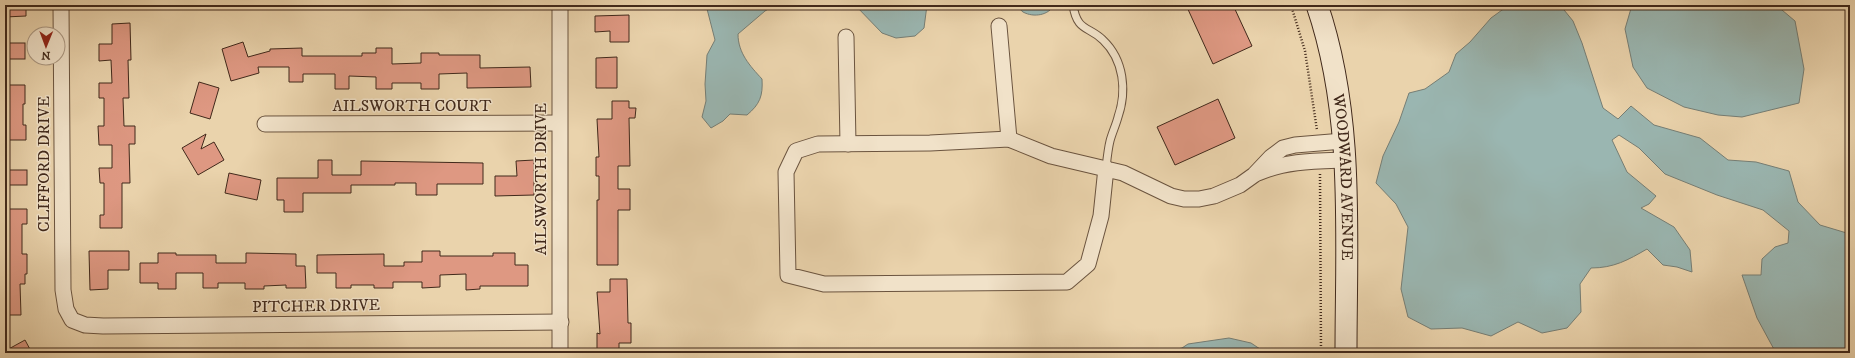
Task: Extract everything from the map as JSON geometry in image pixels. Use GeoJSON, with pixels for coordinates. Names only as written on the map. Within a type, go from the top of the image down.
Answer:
{"type":"FeatureCollection","features":[{"type":"Feature","properties":{"kind":"main road","name":"WOODWARD AVENUE"},"geometry":{"type":"LineString","coordinates":[[1317,5],[1334,69],[1344,151],[1346,353]]}},
{"type":"Feature","properties":{"kind":"street","name":"CLIFFORD DRIVE"},"geometry":{"type":"LineString","coordinates":[[61,5],[63,290],[66,309],[72,320]]}},
{"type":"Feature","properties":{"kind":"street","name":"AILSWORTH DRIVE"},"geometry":{"type":"LineString","coordinates":[[560,5],[560,353]]}},
{"type":"Feature","properties":{"kind":"street"},"geometry":{"type":"LineString","coordinates":[[999,26],[1009,139]]}},
{"type":"Feature","properties":{"kind":"street"},"geometry":{"type":"LineString","coordinates":[[846,37],[848,144]]}},
{"type":"Feature","properties":{"kind":"street","name":"AILSWORTH COURT"},"geometry":{"type":"LineString","coordinates":[[266,124],[559,123]]}},
{"type":"Feature","properties":{"kind":"street"},"geometry":{"type":"LineString","coordinates":[[1106,168],[1101,216],[1088,264],[1067,282],[824,284],[788,275],[786,172],[796,151],[818,144],[930,143],[1009,139],[1051,156],[1106,168],[1141,181],[1171,196],[1184,198],[1214,196],[1240,185],[1254,175],[1271,157],[1283,148],[1295,145],[1344,151]]}},
{"type":"Feature","properties":{"kind":"street","name":"PITCHER DRIVE"},"geometry":{"type":"LineString","coordinates":[[72,320],[85,325],[103,326],[561,322]]}},
{"type":"Feature","properties":{"kind":"lane"},"geometry":{"type":"LineString","coordinates":[[1073,5],[1076,19],[1086,30],[1103,39],[1116,56],[1122,75],[1123,100],[1110,140],[1106,168]]}},
{"type":"Feature","properties":{"kind":"path"},"geometry":{"type":"LineString","coordinates":[[1291,5],[1305,51],[1315,106],[1318,133]]}},
{"type":"Feature","properties":{"kind":"path"},"geometry":{"type":"LineString","coordinates":[[1320,175],[1321,353]]}},
{"type":"Feature","properties":{"kind":"water"},"geometry":{"type":"Polygon","coordinates":[[[706,5],[789,5],[773,6],[738,34],[742,53],[762,79],[760,99],[747,115],[730,114],[723,121],[711,128],[702,117],[706,101],[705,84],[707,55],[715,40],[706,5]]]}},
{"type":"Feature","properties":{"kind":"water"},"geometry":{"type":"Polygon","coordinates":[[[855,5],[927,5],[924,28],[915,36],[896,38],[882,33],[855,5]]]}},
{"type":"Feature","properties":{"kind":"water"},"geometry":{"type":"Polygon","coordinates":[[[1017,5],[1054,5],[1045,13],[1032,15],[1023,12],[1017,5]]]}},
{"type":"Feature","properties":{"kind":"water"},"geometry":{"type":"Polygon","coordinates":[[[1509,5],[1560,5],[1573,21],[1582,43],[1603,108],[1618,119],[1631,106],[1654,125],[1700,138],[1728,160],[1756,162],[1789,171],[1798,202],[1820,225],[1850,234],[1850,353],[1776,353],[1757,318],[1742,275],[1761,275],[1762,259],[1775,247],[1788,243],[1789,231],[1763,210],[1717,195],[1665,174],[1639,148],[1619,135],[1612,140],[1627,172],[1656,196],[1649,204],[1641,208],[1674,227],[1690,250],[1692,272],[1677,267],[1663,265],[1647,249],[1620,263],[1607,267],[1591,268],[1580,284],[1581,312],[1567,328],[1542,333],[1518,322],[1491,336],[1462,328],[1431,329],[1408,317],[1401,289],[1408,227],[1396,204],[1376,183],[1383,156],[1399,122],[1409,93],[1425,89],[1449,72],[1456,54],[1470,42],[1491,18],[1509,5]]]}},
{"type":"Feature","properties":{"kind":"water"},"geometry":{"type":"Polygon","coordinates":[[[1632,5],[1776,5],[1795,21],[1804,69],[1799,103],[1742,117],[1718,115],[1684,107],[1647,88],[1633,67],[1625,29],[1632,5]]]}},
{"type":"Feature","properties":{"kind":"water"},"geometry":{"type":"Polygon","coordinates":[[[1229,338],[1251,343],[1266,353],[1158,353],[1182,348],[1188,344],[1229,338]]]}},
{"type":"Feature","properties":{"kind":"building"},"geometry":{"type":"Polygon","coordinates":[[[5,5],[26,5],[26,16],[5,17],[5,5]]]}},
{"type":"Feature","properties":{"kind":"building"},"geometry":{"type":"Polygon","coordinates":[[[1186,5],[1233,5],[1252,46],[1213,64],[1186,5]]]}},
{"type":"Feature","properties":{"kind":"building"},"geometry":{"type":"Polygon","coordinates":[[[629,15],[629,42],[610,42],[610,31],[595,32],[595,16],[629,15]]]}},
{"type":"Feature","properties":{"kind":"building"},"geometry":{"type":"Polygon","coordinates":[[[130,23],[131,60],[128,60],[129,98],[123,98],[124,126],[135,126],[135,144],[129,144],[130,183],[122,183],[122,228],[100,228],[100,215],[104,215],[104,183],[100,183],[99,168],[112,168],[112,145],[99,145],[98,126],[104,126],[104,98],[99,98],[99,83],[112,83],[111,60],[99,61],[99,44],[112,44],[112,24],[130,23]]]}},
{"type":"Feature","properties":{"kind":"building"},"geometry":{"type":"Polygon","coordinates":[[[243,42],[248,57],[270,51],[270,49],[302,48],[302,56],[362,56],[362,53],[376,53],[376,48],[392,48],[392,64],[421,63],[421,53],[439,53],[439,55],[480,55],[480,68],[530,67],[531,87],[467,88],[467,73],[439,74],[439,89],[421,89],[421,83],[392,83],[392,89],[376,89],[376,77],[349,76],[349,89],[335,89],[335,74],[303,74],[303,82],[289,82],[289,67],[258,67],[259,73],[231,81],[222,49],[243,42]]]}},
{"type":"Feature","properties":{"kind":"building"},"geometry":{"type":"Polygon","coordinates":[[[5,43],[25,43],[25,59],[5,59],[5,43]]]}},
{"type":"Feature","properties":{"kind":"building"},"geometry":{"type":"Polygon","coordinates":[[[617,57],[617,88],[596,88],[596,58],[617,57]]]}},
{"type":"Feature","properties":{"kind":"building"},"geometry":{"type":"Polygon","coordinates":[[[199,82],[219,88],[210,119],[190,113],[199,82]]]}},
{"type":"Feature","properties":{"kind":"building"},"geometry":{"type":"Polygon","coordinates":[[[5,85],[25,85],[23,125],[26,125],[26,140],[5,140],[5,85]]]}},
{"type":"Feature","properties":{"kind":"building"},"geometry":{"type":"Polygon","coordinates":[[[1218,99],[1235,138],[1175,165],[1157,127],[1218,99]]]}},
{"type":"Feature","properties":{"kind":"building"},"geometry":{"type":"Polygon","coordinates":[[[612,101],[629,101],[629,108],[636,108],[635,118],[629,118],[630,166],[618,166],[618,189],[630,189],[630,210],[618,210],[618,265],[597,265],[597,200],[599,200],[599,176],[596,176],[596,157],[599,157],[597,119],[612,119],[612,101]]]}},
{"type":"Feature","properties":{"kind":"building"},"geometry":{"type":"Polygon","coordinates":[[[206,134],[201,149],[214,142],[224,160],[198,175],[182,148],[206,134]]]}},
{"type":"Feature","properties":{"kind":"building"},"geometry":{"type":"Polygon","coordinates":[[[318,160],[332,160],[332,175],[361,175],[361,161],[483,163],[483,184],[437,184],[437,195],[416,195],[416,183],[395,183],[395,185],[351,185],[351,193],[303,193],[303,212],[284,212],[284,200],[277,200],[277,178],[318,178],[318,160]]]}},
{"type":"Feature","properties":{"kind":"building"},"geometry":{"type":"Polygon","coordinates":[[[534,160],[534,195],[495,196],[495,176],[517,176],[516,161],[534,160]]]}},
{"type":"Feature","properties":{"kind":"building"},"geometry":{"type":"Polygon","coordinates":[[[5,170],[27,170],[27,185],[5,185],[5,170]]]}},
{"type":"Feature","properties":{"kind":"building"},"geometry":{"type":"Polygon","coordinates":[[[229,173],[261,180],[257,200],[225,193],[229,173]]]}},
{"type":"Feature","properties":{"kind":"building"},"geometry":{"type":"Polygon","coordinates":[[[5,209],[27,209],[27,224],[22,224],[22,254],[27,254],[27,274],[25,274],[25,284],[20,284],[21,315],[5,315],[5,209]]]}},
{"type":"Feature","properties":{"kind":"building"},"geometry":{"type":"Polygon","coordinates":[[[89,251],[129,251],[129,270],[108,270],[108,289],[90,290],[89,251]]]}},
{"type":"Feature","properties":{"kind":"building"},"geometry":{"type":"Polygon","coordinates":[[[422,251],[440,251],[440,256],[493,256],[493,253],[515,253],[515,265],[528,265],[528,286],[480,286],[480,289],[466,290],[466,274],[440,275],[440,287],[422,288],[422,282],[393,282],[393,288],[374,288],[374,285],[351,285],[351,288],[336,288],[336,273],[317,273],[317,255],[384,254],[384,266],[404,266],[404,262],[422,262],[422,251]]]}},
{"type":"Feature","properties":{"kind":"building"},"geometry":{"type":"Polygon","coordinates":[[[158,253],[176,253],[176,255],[216,255],[216,263],[246,263],[246,253],[296,254],[296,266],[305,266],[306,288],[286,288],[286,285],[264,286],[264,289],[245,289],[245,283],[218,283],[218,288],[203,288],[203,273],[176,273],[176,289],[158,289],[158,283],[140,283],[140,263],[158,263],[158,253]]]}},
{"type":"Feature","properties":{"kind":"building"},"geometry":{"type":"Polygon","coordinates":[[[610,279],[627,279],[628,323],[631,323],[631,343],[619,343],[619,352],[597,353],[597,333],[600,334],[597,292],[610,292],[610,279]]]}},
{"type":"Feature","properties":{"kind":"building"},"geometry":{"type":"Polygon","coordinates":[[[25,340],[32,353],[5,353],[5,351],[25,340]]]}}]}
